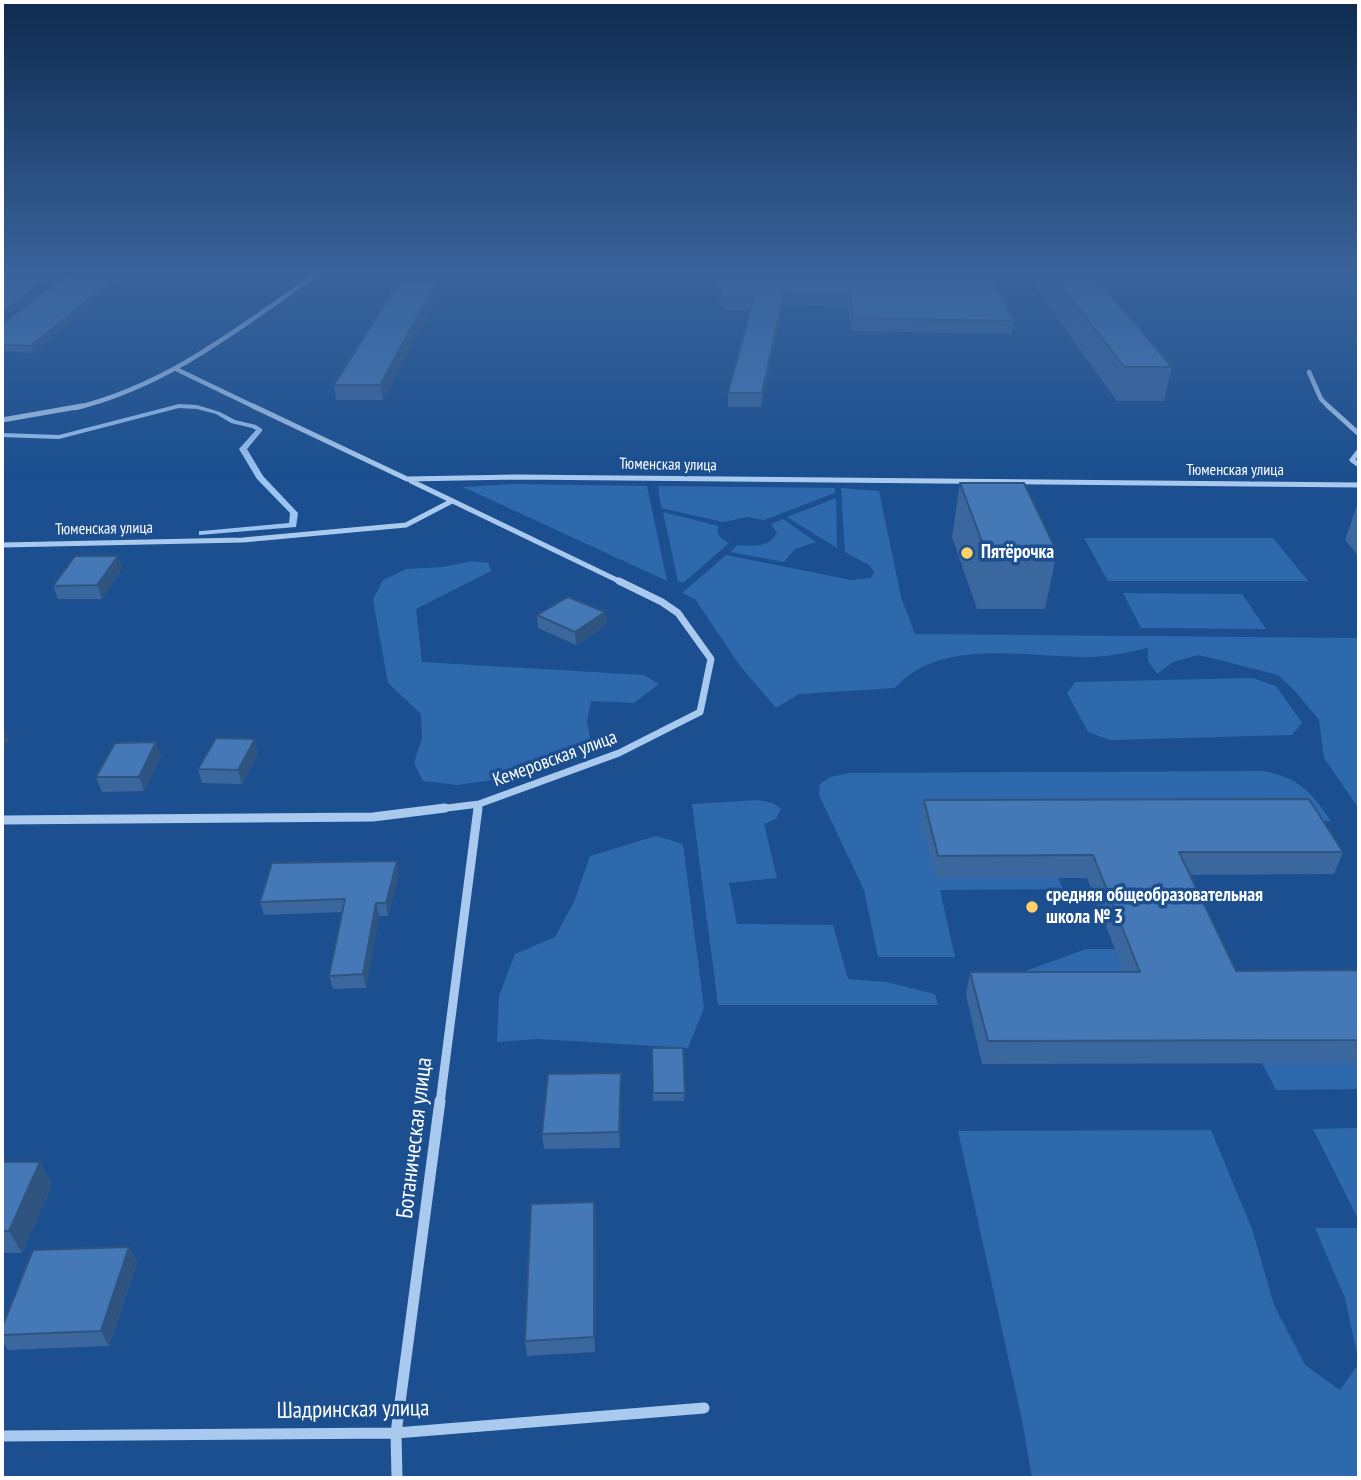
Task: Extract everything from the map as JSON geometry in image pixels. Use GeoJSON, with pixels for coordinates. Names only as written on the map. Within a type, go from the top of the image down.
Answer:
{"type":"FeatureCollection","features":[{"type":"Feature","properties":{"kind":"street"},"geometry":{"type":"LineString","coordinates":[[2,419],[80,407],[116,396],[176,369],[219,340]]}},
{"type":"Feature","properties":{"kind":"street","name":"Тюменская улица"},"geometry":{"type":"LineString","coordinates":[[176,369],[407,479],[516,477],[1359,485]]}},
{"type":"Feature","properties":{"kind":"street"},"geometry":{"type":"LineString","coordinates":[[1309,372],[1321,399],[1359,434]]}},
{"type":"Feature","properties":{"kind":"street"},"geometry":{"type":"LineString","coordinates":[[1359,451],[1352,460],[1359,465]]}},
{"type":"Feature","properties":{"kind":"street","name":"Кемеровская улица"},"geometry":{"type":"LineString","coordinates":[[2,820],[373,817],[479,804],[619,753],[700,712],[711,659],[685,621],[662,602],[407,479]]}},
{"type":"Feature","properties":{"kind":"street","name":"Тюменская улица"},"geometry":{"type":"LineString","coordinates":[[2,545],[243,540],[406,526],[452,500]]}},
{"type":"Feature","properties":{"kind":"street","name":"Ботаническая улица"},"geometry":{"type":"LineString","coordinates":[[397,1478],[396,1433],[479,804]]}},
{"type":"Feature","properties":{"kind":"street","name":"Шадринская улица"},"geometry":{"type":"LineString","coordinates":[[2,1436],[396,1433],[704,1408]]}},
{"type":"Feature","properties":{"kind":"shaded area"},"geometry":{"type":"Polygon","coordinates":[[[513,484],[647,486],[667,581],[463,487],[513,484]]]}},
{"type":"Feature","properties":{"kind":"shaded area"},"geometry":{"type":"Polygon","coordinates":[[[658,486],[835,488],[835,493],[764,520],[747,517],[723,522],[661,508],[658,486]]]}},
{"type":"Feature","properties":{"kind":"shaded area"},"geometry":{"type":"Polygon","coordinates":[[[841,488],[879,491],[901,597],[915,634],[1359,638],[1359,809],[1324,758],[1319,720],[1295,691],[1278,675],[1199,655],[1173,662],[1157,674],[1148,661],[1148,648],[1088,657],[1007,653],[957,656],[934,662],[913,673],[895,688],[799,694],[776,708],[740,666],[695,599],[682,593],[726,555],[851,580],[871,578],[874,572],[869,565],[845,552],[841,488]]]}},
{"type":"Feature","properties":{"kind":"shaded area"},"geometry":{"type":"Polygon","coordinates":[[[836,498],[837,548],[787,517],[836,498]]]}},
{"type":"Feature","properties":{"kind":"shaded area"},"geometry":{"type":"Polygon","coordinates":[[[663,512],[719,526],[717,530],[720,537],[729,543],[683,583],[678,581],[663,512]]]}},
{"type":"Feature","properties":{"kind":"shaded area"},"geometry":{"type":"Polygon","coordinates":[[[783,519],[816,542],[795,549],[784,562],[730,552],[737,545],[760,545],[770,541],[777,533],[771,524],[783,519]]]}},
{"type":"Feature","properties":{"kind":"shaded area"},"geometry":{"type":"Polygon","coordinates":[[[1084,538],[1273,538],[1308,581],[1108,581],[1084,538]]]}},
{"type":"Feature","properties":{"kind":"shaded area"},"geometry":{"type":"Polygon","coordinates":[[[472,561],[488,563],[491,571],[416,609],[422,662],[644,675],[659,684],[634,703],[591,701],[587,721],[590,738],[565,754],[521,763],[493,780],[457,785],[423,781],[414,763],[422,738],[421,714],[388,683],[373,600],[383,580],[406,569],[443,567],[472,561]]]}},
{"type":"Feature","properties":{"kind":"shaded area"},"geometry":{"type":"Polygon","coordinates":[[[1123,593],[1242,594],[1266,629],[1141,628],[1123,593]]]}},
{"type":"Feature","properties":{"kind":"shaded area"},"geometry":{"type":"Polygon","coordinates":[[[1253,678],[1276,686],[1302,723],[1292,735],[1110,740],[1088,732],[1067,693],[1075,682],[1253,678]]]}},
{"type":"Feature","properties":{"kind":"shaded area"},"geometry":{"type":"Polygon","coordinates":[[[1263,771],[1296,782],[1310,794],[1331,821],[922,822],[1058,877],[1063,889],[940,890],[955,957],[878,957],[864,890],[819,795],[820,784],[830,777],[850,773],[1263,771]]]}},
{"type":"Feature","properties":{"kind":"shaded area"},"geometry":{"type":"Polygon","coordinates":[[[758,800],[773,803],[781,809],[776,819],[764,824],[777,878],[729,883],[737,924],[833,925],[848,979],[887,982],[935,994],[938,1005],[718,1005],[692,804],[758,800]]]}},
{"type":"Feature","properties":{"kind":"shaded area"},"geometry":{"type":"Polygon","coordinates":[[[656,836],[683,844],[704,1008],[688,1048],[538,1039],[497,1042],[499,996],[515,954],[555,937],[574,902],[590,856],[656,836]]]}},
{"type":"Feature","properties":{"kind":"shaded area"},"geometry":{"type":"Polygon","coordinates":[[[1086,949],[1115,949],[1133,994],[1009,977],[1086,949]]]}},
{"type":"Feature","properties":{"kind":"shaded area"},"geometry":{"type":"Polygon","coordinates":[[[1262,1063],[1359,1063],[1359,1089],[1276,1090],[1262,1063]]]}},
{"type":"Feature","properties":{"kind":"shaded area"},"geometry":{"type":"Polygon","coordinates":[[[1359,1128],[1359,1221],[1313,1129],[1359,1128]]]}},
{"type":"Feature","properties":{"kind":"shaded area"},"geometry":{"type":"Polygon","coordinates":[[[1211,1130],[1252,1229],[1274,1305],[1305,1365],[1340,1390],[1359,1363],[1359,1478],[1032,1478],[1022,1420],[958,1131],[1211,1130]]]}},
{"type":"Feature","properties":{"kind":"shaded area"},"geometry":{"type":"Polygon","coordinates":[[[1315,1228],[1359,1228],[1359,1363],[1345,1298],[1315,1228]]]}},
{"type":"Feature","properties":{"kind":"building"},"geometry":{"type":"Polygon","coordinates":[[[2,340],[38,340],[31,346],[2,345],[2,340]]]}},
{"type":"Feature","properties":{"kind":"building"},"geometry":{"type":"Polygon","coordinates":[[[362,340],[405,340],[380,385],[334,385],[362,340]]]}},
{"type":"Feature","properties":{"kind":"building"},"geometry":{"type":"Polygon","coordinates":[[[742,340],[774,340],[762,393],[728,393],[742,340]]]}},
{"type":"Feature","properties":{"kind":"building"},"geometry":{"type":"Polygon","coordinates":[[[1103,340],[1149,340],[1172,367],[1124,367],[1103,340]]]}},
{"type":"Feature","properties":{"kind":"building"},"geometry":{"type":"Polygon","coordinates":[[[960,483],[1024,483],[1057,552],[986,552],[960,483]]]}},
{"type":"Feature","properties":{"kind":"building"},"geometry":{"type":"Polygon","coordinates":[[[75,556],[118,556],[97,585],[53,586],[75,556]]]}},
{"type":"Feature","properties":{"kind":"building"},"geometry":{"type":"Polygon","coordinates":[[[568,597],[605,612],[575,632],[537,615],[568,597]]]}},
{"type":"Feature","properties":{"kind":"building"},"geometry":{"type":"Polygon","coordinates":[[[216,738],[255,739],[238,770],[198,769],[216,738]]]}},
{"type":"Feature","properties":{"kind":"building"},"geometry":{"type":"Polygon","coordinates":[[[156,742],[139,777],[96,777],[115,743],[156,742]]]}},
{"type":"Feature","properties":{"kind":"building"},"geometry":{"type":"Polygon","coordinates":[[[1309,799],[1343,852],[1179,852],[1236,971],[1359,970],[1359,1040],[988,1041],[970,972],[1140,972],[1093,855],[938,856],[924,800],[1309,799]]]}},
{"type":"Feature","properties":{"kind":"building"},"geometry":{"type":"Polygon","coordinates":[[[397,861],[386,903],[376,903],[363,974],[329,976],[345,899],[260,902],[272,863],[397,861]]]}},
{"type":"Feature","properties":{"kind":"building"},"geometry":{"type":"Polygon","coordinates":[[[652,1048],[683,1048],[685,1093],[653,1093],[652,1048]]]}},
{"type":"Feature","properties":{"kind":"building"},"geometry":{"type":"Polygon","coordinates":[[[621,1073],[619,1132],[542,1134],[548,1074],[621,1073]]]}},
{"type":"Feature","properties":{"kind":"building"},"geometry":{"type":"Polygon","coordinates":[[[2,1162],[40,1162],[9,1231],[2,1231],[2,1162]]]}},
{"type":"Feature","properties":{"kind":"building"},"geometry":{"type":"Polygon","coordinates":[[[594,1202],[594,1337],[525,1341],[531,1204],[594,1202]]]}},
{"type":"Feature","properties":{"kind":"building"},"geometry":{"type":"Polygon","coordinates":[[[129,1247],[101,1331],[2,1335],[2,1328],[33,1250],[129,1247]]]}},
{"type":"Feature","properties":{"kind":"waterway"},"geometry":{"type":"LineString","coordinates":[[2,435],[59,437],[179,406],[197,407],[218,413],[233,422],[254,426],[260,430],[243,449],[260,477],[294,513],[293,525],[202,533]]}},
{"type":"Feature","properties":{"kind":"place","name":"Пятёрочка"},"geometry":{"type":"Point","coordinates":[967,553]}},
{"type":"Feature","properties":{"kind":"place","name":"средняя общеобразовательная школа № 3"},"geometry":{"type":"Point","coordinates":[1032,907]}}]}
